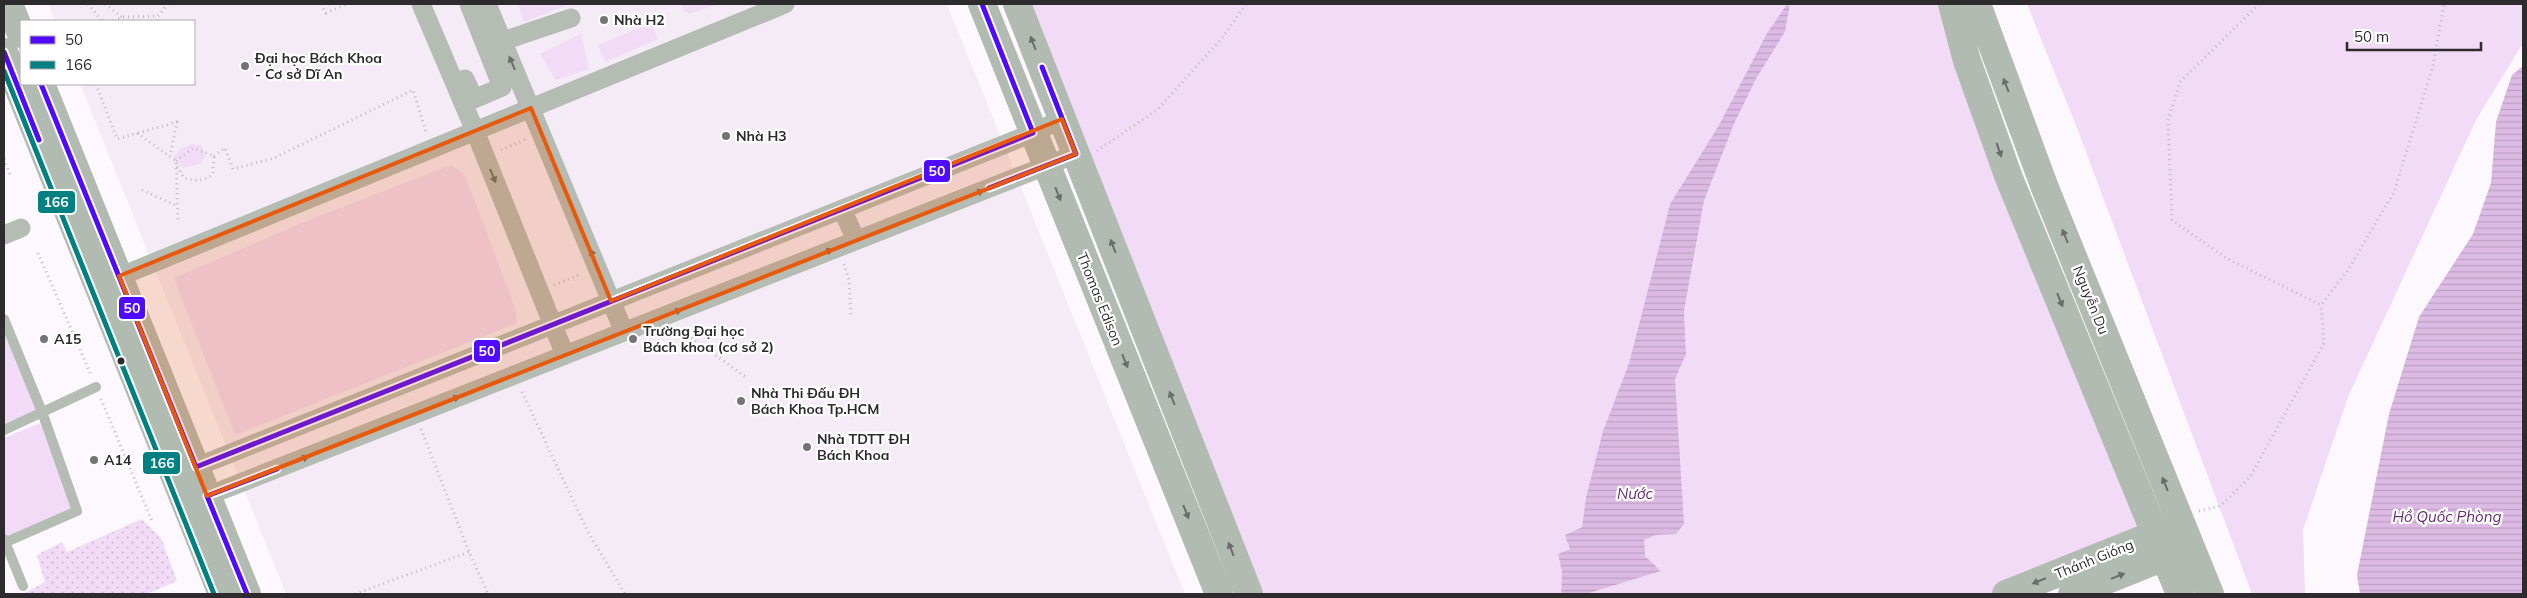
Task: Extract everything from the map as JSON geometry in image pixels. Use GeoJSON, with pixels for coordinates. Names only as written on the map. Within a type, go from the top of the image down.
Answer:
{"type":"FeatureCollection","features":[{"type":"Feature","properties":{"kind":"street"},"geometry":{"type":"LineString","coordinates":[[9,4],[20,32]]}},
{"type":"Feature","properties":{"kind":"street"},"geometry":{"type":"LineString","coordinates":[[421,4],[475,130],[564,355]]}},
{"type":"Feature","properties":{"kind":"street"},"geometry":{"type":"LineString","coordinates":[[434,4],[474,99],[502,87],[468,4]]}},
{"type":"Feature","properties":{"kind":"street"},"geometry":{"type":"LineString","coordinates":[[487,4],[624,332]]}},
{"type":"Feature","properties":{"kind":"street"},"geometry":{"type":"LineString","coordinates":[[108,281],[786,4]]}},
{"type":"Feature","properties":{"kind":"street","name":"Thomas Edison"},"geometry":{"type":"LineString","coordinates":[[982,4],[1219,594]]}},
{"type":"Feature","properties":{"kind":"street"},"geometry":{"type":"LineString","coordinates":[[1017,4],[1249,594]]}},
{"type":"Feature","properties":{"kind":"street","name":"Nguyễn Du"},"geometry":{"type":"LineString","coordinates":[[1952,4],[1967,61],[2009,178],[2020,200],[2180,594]]}},
{"type":"Feature","properties":{"kind":"street","name":"Nguyễn Du"},"geometry":{"type":"LineString","coordinates":[[1977,4],[2045,188],[2210,594]]}},
{"type":"Feature","properties":{"kind":"street"},"geometry":{"type":"LineString","coordinates":[[503,41],[572,18]]}},
{"type":"Feature","properties":{"kind":"street"},"geometry":{"type":"LineString","coordinates":[[4,52],[108,281],[196,467],[247,594]]}},
{"type":"Feature","properties":{"kind":"street"},"geometry":{"type":"LineString","coordinates":[[42,85],[108,281],[222,594]]}},
{"type":"Feature","properties":{"kind":"street"},"geometry":{"type":"LineString","coordinates":[[196,467],[1062,119]]}},
{"type":"Feature","properties":{"kind":"street"},"geometry":{"type":"LineString","coordinates":[[208,496],[1047,165],[1078,158]]}},
{"type":"Feature","properties":{"kind":"street"},"geometry":{"type":"LineString","coordinates":[[2020,200],[2045,188]]}},
{"type":"Feature","properties":{"kind":"street"},"geometry":{"type":"LineString","coordinates":[[842,209],[856,240]]}},
{"type":"Feature","properties":{"kind":"street"},"geometry":{"type":"LineString","coordinates":[[365,400],[376,429]]}},
{"type":"Feature","properties":{"kind":"street","name":"Thánh Gióng"},"geometry":{"type":"LineString","coordinates":[[2072,594],[2160,546],[2183,529]]}},
{"type":"Feature","properties":{"kind":"street","name":"Thánh Gióng"},"geometry":{"type":"LineString","coordinates":[[2006,594],[2160,546]]}},
{"type":"Feature","properties":{"kind":"lane"},"geometry":{"type":"LineString","coordinates":[[4,320],[42,412],[78,512],[4,542],[23,586]]}},
{"type":"Feature","properties":{"kind":"lane"},"geometry":{"type":"LineString","coordinates":[[4,430],[96,387]]}},
{"type":"Feature","properties":{"kind":"path"},"geometry":{"type":"LineString","coordinates":[[88,4],[101,20]]}},
{"type":"Feature","properties":{"kind":"path"},"geometry":{"type":"LineString","coordinates":[[105,4],[122,17]]}},
{"type":"Feature","properties":{"kind":"path"},"geometry":{"type":"LineString","coordinates":[[116,20],[122,17],[158,16],[168,4]]}},
{"type":"Feature","properties":{"kind":"path"},"geometry":{"type":"LineString","coordinates":[[321,4],[326,13],[347,4]]}},
{"type":"Feature","properties":{"kind":"path"},"geometry":{"type":"LineString","coordinates":[[1078,158],[1158,109],[1223,38],[1246,4]]}},
{"type":"Feature","properties":{"kind":"path"},"geometry":{"type":"LineString","coordinates":[[2259,4],[2180,82],[2168,121],[2172,220],[2226,258],[2321,305]]}},
{"type":"Feature","properties":{"kind":"path"},"geometry":{"type":"LineString","coordinates":[[2183,529],[2220,506],[2250,477],[2324,342],[2321,305],[2348,270],[2394,192],[2432,66],[2444,4]]}},
{"type":"Feature","properties":{"kind":"path"},"geometry":{"type":"LineString","coordinates":[[96,85],[117,139],[176,122],[170,156]]}},
{"type":"Feature","properties":{"kind":"path"},"geometry":{"type":"LineString","coordinates":[[214,156],[225,148],[233,169],[274,158],[413,90],[432,148]]}},
{"type":"Feature","properties":{"kind":"path"},"geometry":{"type":"LineString","coordinates":[[137,133],[170,156],[176,162],[184,178],[198,181],[207,179],[213,174],[214,156]]}},
{"type":"Feature","properties":{"kind":"path"},"geometry":{"type":"LineString","coordinates":[[496,152],[526,139],[530,148]]}},
{"type":"Feature","properties":{"kind":"path"},"geometry":{"type":"LineString","coordinates":[[176,162],[194,148],[214,156]]}},
{"type":"Feature","properties":{"kind":"path"},"geometry":{"type":"LineString","coordinates":[[4,159],[10,175]]}},
{"type":"Feature","properties":{"kind":"path"},"geometry":{"type":"LineString","coordinates":[[176,162],[178,222]]}},
{"type":"Feature","properties":{"kind":"path"},"geometry":{"type":"LineString","coordinates":[[142,190],[177,206]]}},
{"type":"Feature","properties":{"kind":"path"},"geometry":{"type":"LineString","coordinates":[[838,248],[849,280],[851,317]]}},
{"type":"Feature","properties":{"kind":"path"},"geometry":{"type":"LineString","coordinates":[[550,287],[580,274],[577,265]]}},
{"type":"Feature","properties":{"kind":"path"},"geometry":{"type":"LineString","coordinates":[[662,317],[746,377]]}},
{"type":"Feature","properties":{"kind":"path"},"geometry":{"type":"LineString","coordinates":[[514,375],[588,532],[625,594]]}},
{"type":"Feature","properties":{"kind":"path"},"geometry":{"type":"LineString","coordinates":[[416,414],[469,552],[488,594]]}},
{"type":"Feature","properties":{"kind":"path"},"geometry":{"type":"LineString","coordinates":[[355,594],[469,552]]}},
{"type":"Feature","properties":{"kind":"highlighted area"},"geometry":{"type":"Polygon","coordinates":[[[531,108],[611,301],[1062,119],[1076,154],[207,496],[119,276],[531,108]]]}},
{"type":"Feature","properties":{"kind":"shaded area","name":"Trường Đại học Bách khoa (cơ sở 2)"},"geometry":{"type":"Polygon","coordinates":[[[48,4],[947,4],[1185,594],[286,594],[80,85],[195,85],[195,20],[55,20],[48,4]]]}},
{"type":"Feature","properties":{"kind":"shaded area"},"geometry":{"type":"Polygon","coordinates":[[[518,4],[568,4],[568,5],[524,22],[518,4]]]}},
{"type":"Feature","properties":{"kind":"shaded area"},"geometry":{"type":"Polygon","coordinates":[[[682,4],[719,4],[689,14],[684,11],[682,4]]]}},
{"type":"Feature","properties":{"kind":"shaded area"},"geometry":{"type":"Polygon","coordinates":[[[1025,4],[1787,4],[1767,33],[1719,125],[1670,204],[1629,363],[1603,431],[1586,497],[1582,527],[1566,534],[1570,549],[1558,554],[1562,572],[1561,594],[1261,594],[1025,4]]]}},
{"type":"Feature","properties":{"kind":"shaded area"},"geometry":{"type":"Polygon","coordinates":[[[1790,4],[1940,4],[1956,73],[2143,533],[1989,594],[1586,594],[1661,571],[1645,556],[1643,540],[1656,535],[1676,534],[1675,379],[1686,354],[1684,311],[1704,201],[1734,124],[1756,79],[1785,32],[1790,4]]]}},
{"type":"Feature","properties":{"kind":"shaded area"},"geometry":{"type":"Polygon","coordinates":[[[2027,4],[2523,4],[2523,43],[2476,120],[2348,397],[2303,530],[2305,594],[2252,594],[2077,128],[2027,4]]]}},
{"type":"Feature","properties":{"kind":"shaded area"},"geometry":{"type":"Polygon","coordinates":[[[651,23],[658,39],[605,62],[598,45],[651,23]]]}},
{"type":"Feature","properties":{"kind":"shaded area"},"geometry":{"type":"Polygon","coordinates":[[[581,34],[589,69],[556,80],[540,54],[581,34]]]}},
{"type":"Feature","properties":{"kind":"shaded area"},"geometry":{"type":"Polygon","coordinates":[[[191,144],[200,145],[205,154],[204,158],[202,163],[184,168],[176,163],[174,157],[179,150],[191,144]]]}},
{"type":"Feature","properties":{"kind":"shaded area"},"geometry":{"type":"Polygon","coordinates":[[[451,165],[465,175],[515,308],[517,323],[235,435],[174,278],[304,222],[451,165]]]}},
{"type":"Feature","properties":{"kind":"shaded area"},"geometry":{"type":"Polygon","coordinates":[[[4,322],[39,417],[4,431],[4,322]]]}},
{"type":"Feature","properties":{"kind":"shaded area"},"geometry":{"type":"Polygon","coordinates":[[[40,423],[74,511],[7,540],[4,532],[4,438],[40,423]]]}},
{"type":"Feature","properties":{"kind":"shaded area"},"geometry":{"type":"Polygon","coordinates":[[[142,519],[161,538],[177,581],[147,594],[23,594],[45,582],[37,555],[62,542],[67,552],[142,519]]]}},
{"type":"Feature","properties":{"kind":"water","name":"Nước"},"geometry":{"type":"Polygon","coordinates":[[[1787,4],[1790,4],[1785,32],[1756,79],[1734,124],[1704,201],[1684,311],[1686,354],[1675,379],[1684,524],[1676,534],[1656,535],[1644,540],[1645,556],[1661,571],[1586,594],[1561,594],[1562,572],[1558,554],[1570,549],[1565,535],[1582,527],[1586,497],[1603,431],[1629,363],[1670,204],[1719,125],[1767,33],[1787,4]]]}},
{"type":"Feature","properties":{"kind":"water","name":"Hồ Quốc Phòng"},"geometry":{"type":"Polygon","coordinates":[[[2523,66],[2523,594],[2360,594],[2357,575],[2389,414],[2419,317],[2473,234],[2491,183],[2496,122],[2512,75],[2523,66]]]}},
{"type":"Feature","properties":{"kind":"transit line","name":"50"},"geometry":{"type":"LineString","coordinates":[[41,85],[196,467],[1033,133],[982,4]]}},
{"type":"Feature","properties":{"kind":"transit line","name":"50"},"geometry":{"type":"LineString","coordinates":[[4,52],[39,140]]}},
{"type":"Feature","properties":{"kind":"transit line","name":"50"},"geometry":{"type":"LineString","coordinates":[[989,188],[1076,154],[1042,67]]}},
{"type":"Feature","properties":{"kind":"transit line","name":"166"},"geometry":{"type":"LineString","coordinates":[[4,71],[214,594]]}},
{"type":"Feature","properties":{"kind":"transit line","name":"50"},"geometry":{"type":"LineString","coordinates":[[247,594],[207,496],[277,469]]}},
{"type":"Feature","properties":{"kind":"place","name":"Nhà H2"},"geometry":{"type":"Point","coordinates":[604,20]}},
{"type":"Feature","properties":{"kind":"place","name":"Đại học Bách Khoa - Cơ sở Dĩ An"},"geometry":{"type":"Point","coordinates":[245,66]}},
{"type":"Feature","properties":{"kind":"place","name":"Nhà H3"},"geometry":{"type":"Point","coordinates":[726,136]}},
{"type":"Feature","properties":{"kind":"place","name":"A15"},"geometry":{"type":"Point","coordinates":[44,339]}},
{"type":"Feature","properties":{"kind":"place","name":"Trường Đại học Bách khoa (cơ sở 2)"},"geometry":{"type":"Point","coordinates":[633,339]}},
{"type":"Feature","properties":{"kind":"place","name":"Nhà Thi Đấu ĐH Bách Khoa Tp.HCM"},"geometry":{"type":"Point","coordinates":[741,401]}},
{"type":"Feature","properties":{"kind":"place","name":"Nhà TDTT ĐH Bách Khoa"},"geometry":{"type":"Point","coordinates":[807,447]}},
{"type":"Feature","properties":{"kind":"place","name":"A14"},"geometry":{"type":"Point","coordinates":[94,460]}}]}
